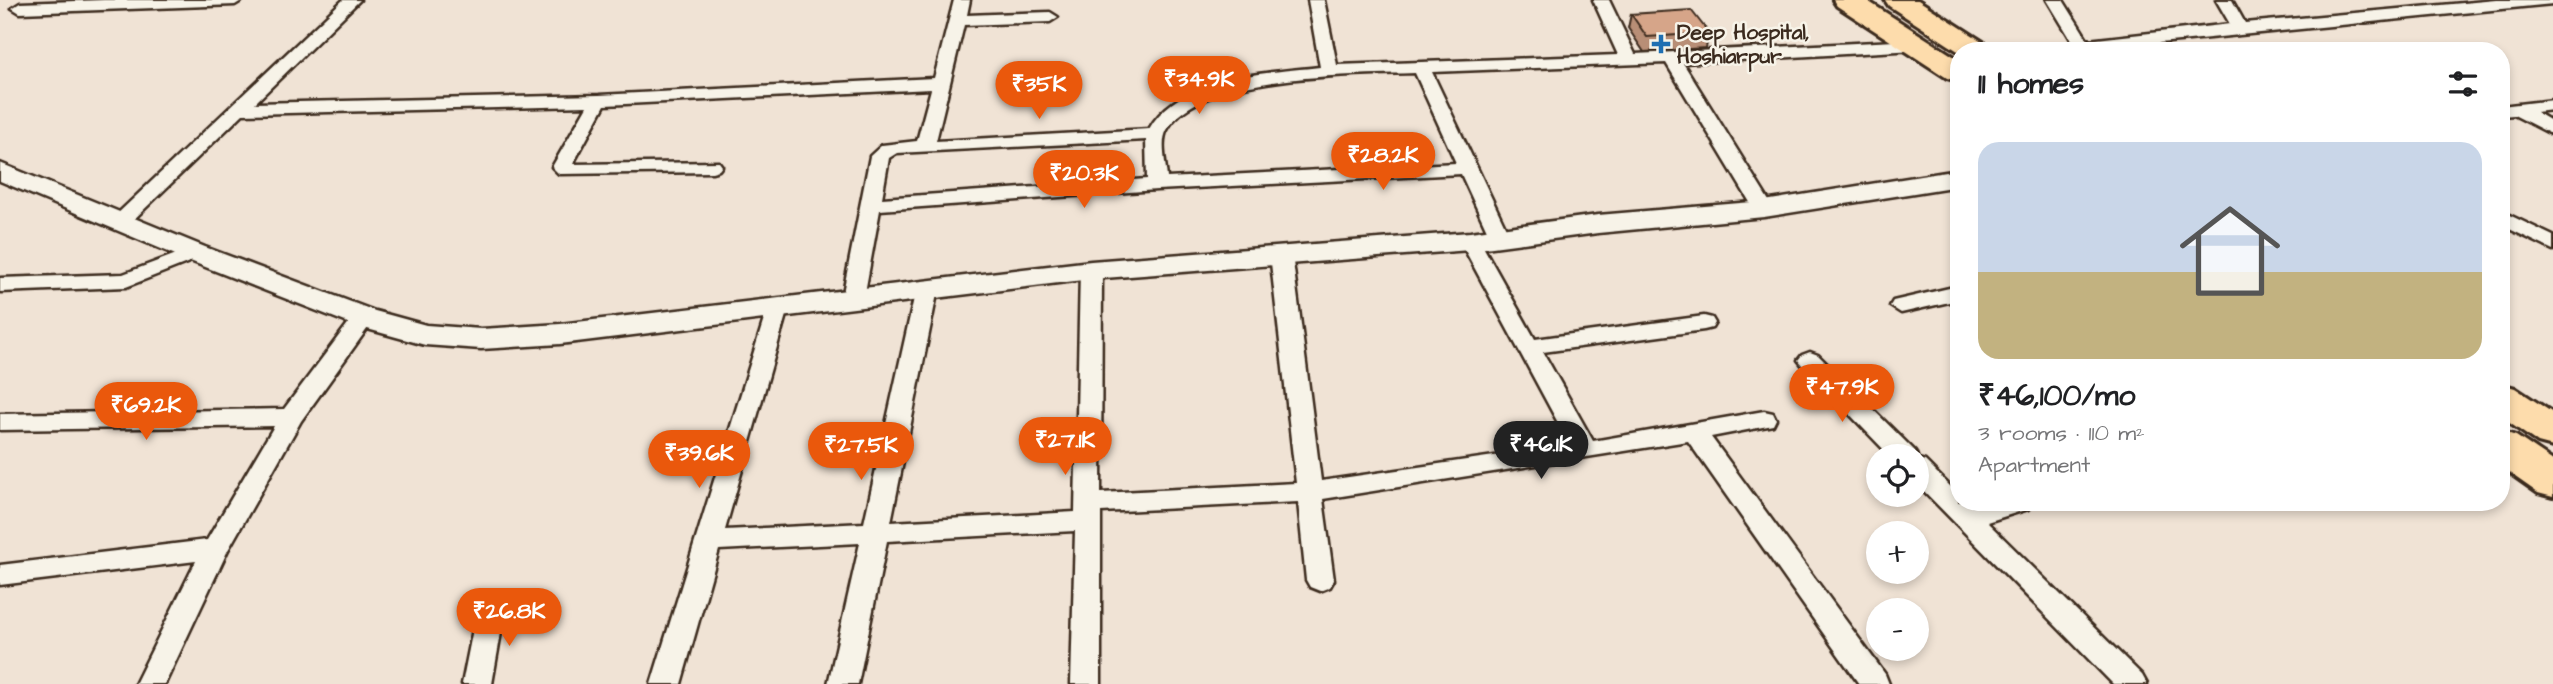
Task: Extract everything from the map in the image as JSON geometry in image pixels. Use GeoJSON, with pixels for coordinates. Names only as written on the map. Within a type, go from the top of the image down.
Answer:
{"type":"FeatureCollection","features":[{"type":"Feature","properties":{"kind":"highway"},"geometry":{"type":"LineString","coordinates":[[1847,0],[1950,67]]}},
{"type":"Feature","properties":{"kind":"highway"},"geometry":{"type":"LineString","coordinates":[[1899,0],[1964,42]]}},
{"type":"Feature","properties":{"kind":"highway"},"geometry":{"type":"LineString","coordinates":[[2510,404],[2553,433]]}},
{"type":"Feature","properties":{"kind":"highway"},"geometry":{"type":"LineString","coordinates":[[2510,452],[2553,482]]}},
{"type":"Feature","properties":{"kind":"street"},"geometry":{"type":"LineString","coordinates":[[20,8],[234,0]]}},
{"type":"Feature","properties":{"kind":"street"},"geometry":{"type":"LineString","coordinates":[[121,221],[352,0]]}},
{"type":"Feature","properties":{"kind":"street"},"geometry":{"type":"LineString","coordinates":[[925,147],[962,0]]}},
{"type":"Feature","properties":{"kind":"street"},"geometry":{"type":"LineString","coordinates":[[1316,0],[1329,71]]}},
{"type":"Feature","properties":{"kind":"street"},"geometry":{"type":"LineString","coordinates":[[1601,0],[1629,59]]}},
{"type":"Feature","properties":{"kind":"street"},"geometry":{"type":"LineString","coordinates":[[2055,0],[2081,42]]}},
{"type":"Feature","properties":{"kind":"street"},"geometry":{"type":"LineString","coordinates":[[2224,0],[2240,28]]}},
{"type":"Feature","properties":{"kind":"street"},"geometry":{"type":"LineString","coordinates":[[2132,42],[2240,28],[2550,0]]}},
{"type":"Feature","properties":{"kind":"street"},"geometry":{"type":"LineString","coordinates":[[957,20],[1050,17]]}},
{"type":"Feature","properties":{"kind":"street"},"geometry":{"type":"LineString","coordinates":[[1157,184],[1155,134],[1169,113],[1189,99],[1215,88],[1271,76],[1329,71],[1671,58],[1916,45]]}},
{"type":"Feature","properties":{"kind":"street"},"geometry":{"type":"LineString","coordinates":[[1671,58],[1764,209]]}},
{"type":"Feature","properties":{"kind":"street"},"geometry":{"type":"LineString","coordinates":[[1421,68],[1500,237]]}},
{"type":"Feature","properties":{"kind":"street"},"geometry":{"type":"LineString","coordinates":[[236,109],[598,100],[940,83]]}},
{"type":"Feature","properties":{"kind":"street"},"geometry":{"type":"LineString","coordinates":[[598,100],[562,167],[566,170],[712,166]]}},
{"type":"Feature","properties":{"kind":"street"},"geometry":{"type":"LineString","coordinates":[[2510,110],[2553,105]]}},
{"type":"Feature","properties":{"kind":"street"},"geometry":{"type":"LineString","coordinates":[[2510,111],[2553,129]]}},
{"type":"Feature","properties":{"kind":"street"},"geometry":{"type":"LineString","coordinates":[[853,298],[881,152],[894,148],[1155,134]]}},
{"type":"Feature","properties":{"kind":"street"},"geometry":{"type":"LineString","coordinates":[[870,205],[1157,184],[1470,168]]}},
{"type":"Feature","properties":{"kind":"street"},"geometry":{"type":"LineString","coordinates":[[0,171],[195,253],[363,318],[425,335],[481,339],[560,334],[1091,270],[1470,241],[1764,209],[1950,179]]}},
{"type":"Feature","properties":{"kind":"street"},"geometry":{"type":"LineString","coordinates":[[2510,222],[2553,244]]}},
{"type":"Feature","properties":{"kind":"street"},"geometry":{"type":"LineString","coordinates":[[1470,241],[1586,451]]}},
{"type":"Feature","properties":{"kind":"street"},"geometry":{"type":"LineString","coordinates":[[0,285],[126,280],[195,253]]}},
{"type":"Feature","properties":{"kind":"street"},"geometry":{"type":"LineString","coordinates":[[1281,254],[1320,580]]}},
{"type":"Feature","properties":{"kind":"street"},"geometry":{"type":"LineString","coordinates":[[1086,684],[1091,270]]}},
{"type":"Feature","properties":{"kind":"street"},"geometry":{"type":"LineString","coordinates":[[843,684],[873,532],[927,289]]}},
{"type":"Feature","properties":{"kind":"street"},"geometry":{"type":"LineString","coordinates":[[1901,306],[1950,295]]}},
{"type":"Feature","properties":{"kind":"street"},"geometry":{"type":"LineString","coordinates":[[666,684],[777,308]]}},
{"type":"Feature","properties":{"kind":"street"},"geometry":{"type":"LineString","coordinates":[[150,684],[215,549],[291,417],[363,318]]}},
{"type":"Feature","properties":{"kind":"street"},"geometry":{"type":"LineString","coordinates":[[1528,347],[1704,323]]}},
{"type":"Feature","properties":{"kind":"street"},"geometry":{"type":"LineString","coordinates":[[1810,360],[1893,444]]}},
{"type":"Feature","properties":{"kind":"street"},"geometry":{"type":"LineString","coordinates":[[0,422],[291,417]]}},
{"type":"Feature","properties":{"kind":"street"},"geometry":{"type":"LineString","coordinates":[[708,541],[873,532],[1309,492],[1586,451],[1764,419]]}},
{"type":"Feature","properties":{"kind":"street"},"geometry":{"type":"LineString","coordinates":[[1694,432],[1875,683]]}},
{"type":"Feature","properties":{"kind":"street"},"geometry":{"type":"LineString","coordinates":[[1929,480],[1950,501]]}},
{"type":"Feature","properties":{"kind":"street"},"geometry":{"type":"LineString","coordinates":[[1960,511],[2132,684]]}},
{"type":"Feature","properties":{"kind":"street"},"geometry":{"type":"LineString","coordinates":[[1967,518],[1990,511]]}},
{"type":"Feature","properties":{"kind":"street"},"geometry":{"type":"LineString","coordinates":[[0,575],[215,549]]}},
{"type":"Feature","properties":{"kind":"street"},"geometry":{"type":"LineString","coordinates":[[477,684],[492,604]]}},
{"type":"Feature","properties":{"kind":"building"},"geometry":{"type":"Polygon","coordinates":[[[1691,10],[1709,33],[1647,37],[1631,14],[1691,10]]]}},
{"type":"Feature","properties":{"kind":"place","name":"Deep Hospital, Hoshiarpur"},"geometry":{"type":"Point","coordinates":[1661,44]}}]}
